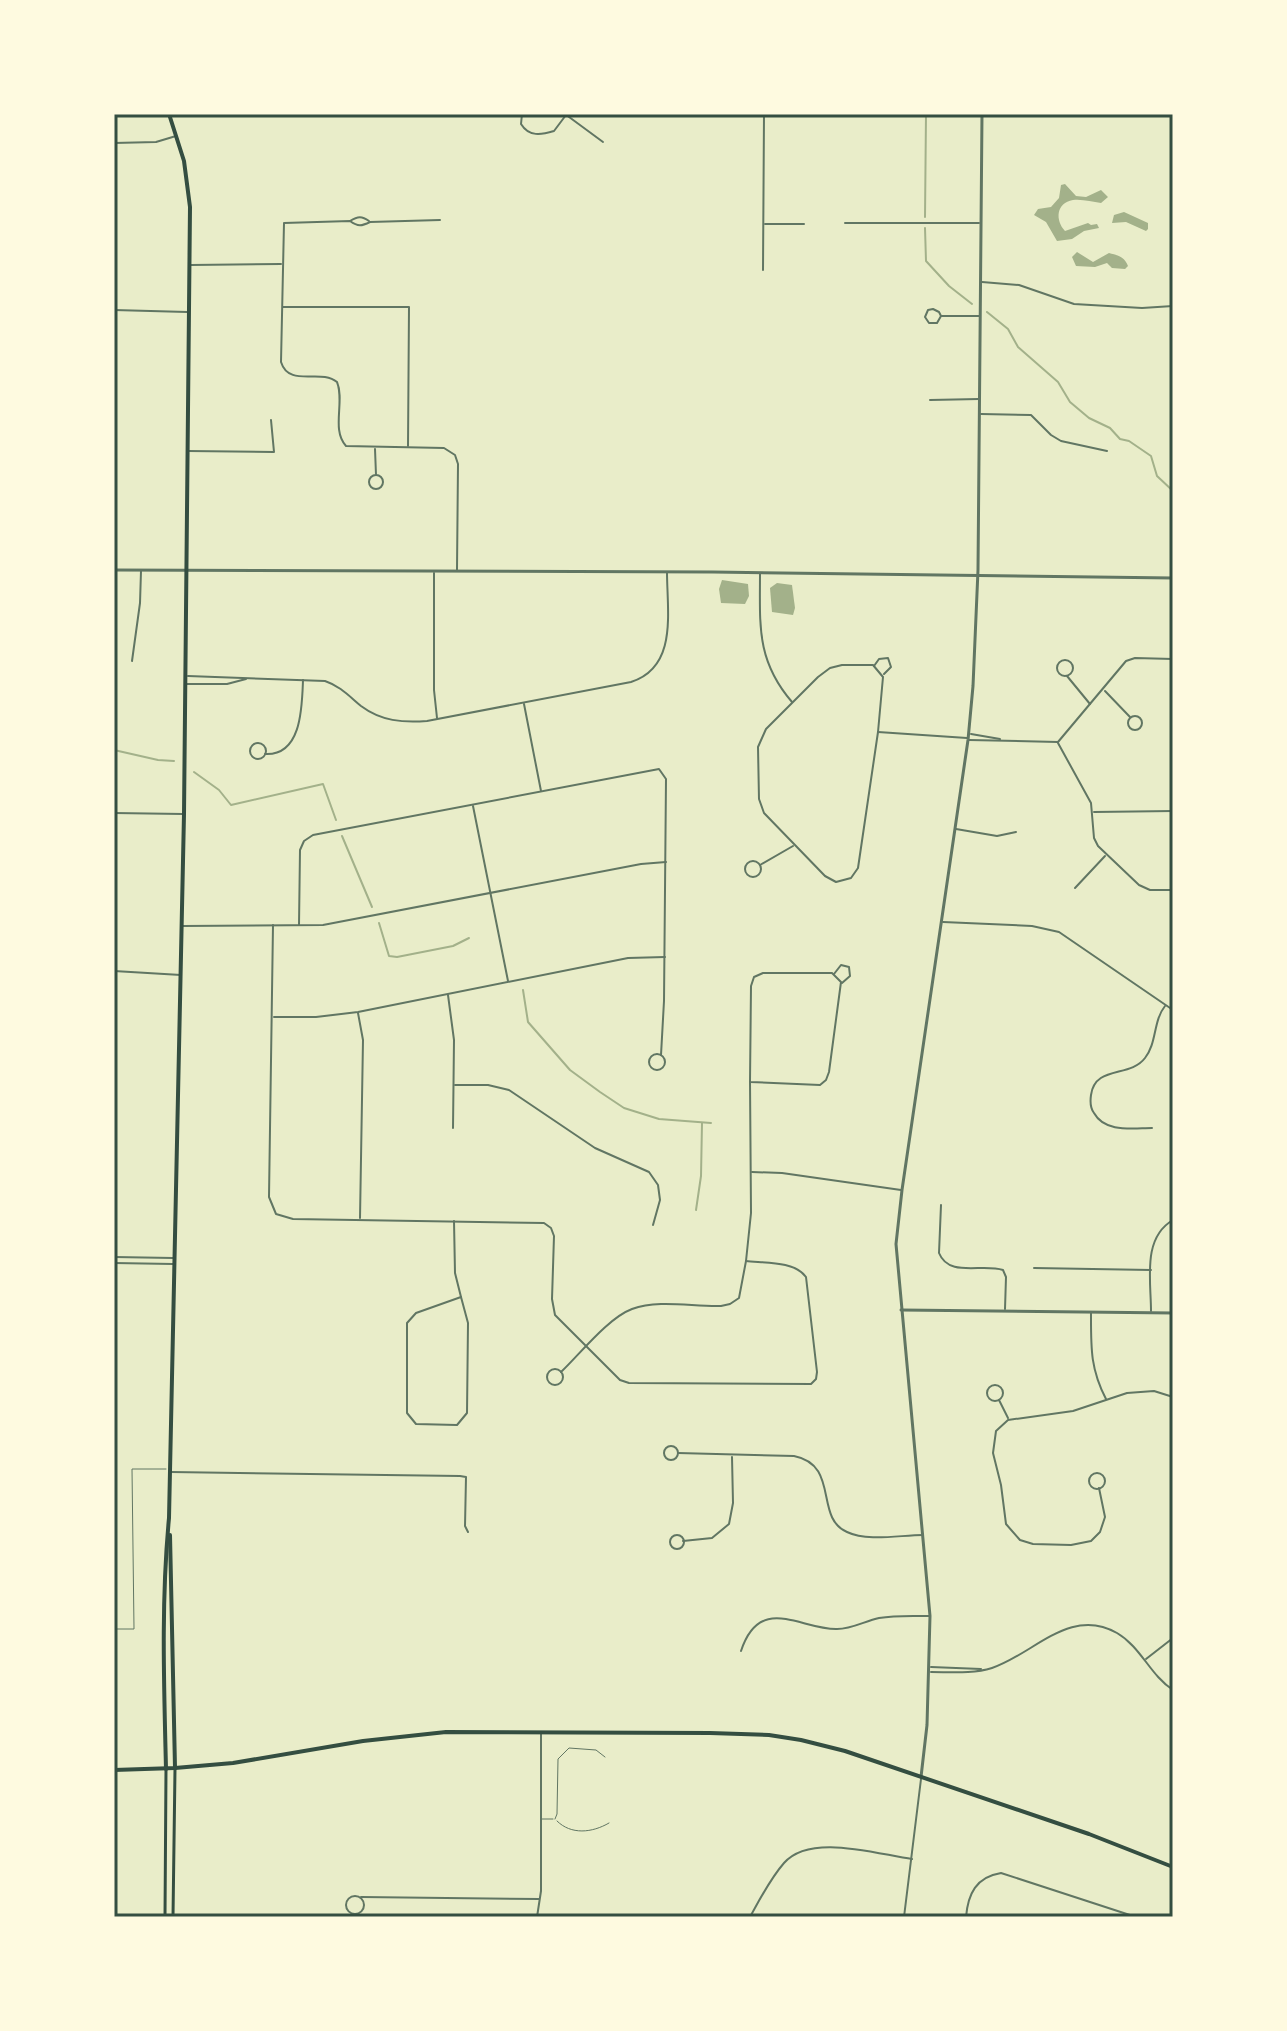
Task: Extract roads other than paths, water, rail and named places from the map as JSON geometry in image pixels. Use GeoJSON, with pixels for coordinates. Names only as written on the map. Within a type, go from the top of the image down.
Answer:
{"type":"FeatureCollection","features":[{"type":"Feature","properties":{"kind":"main road"},"geometry":{"type":"LineString","coordinates":[[169,114],[188,188],[189,265],[184,814],[169,1518],[175,1768],[173,1917]]}},
{"type":"Feature","properties":{"kind":"main road"},"geometry":{"type":"LineString","coordinates":[[165,1917],[163,1644],[164,1568],[169,1518]]}},
{"type":"Feature","properties":{"kind":"main road"},"geometry":{"type":"LineString","coordinates":[[114,1770],[166,1769],[280,1757],[363,1741],[431,1734],[710,1733],[780,1736],[824,1745],[921,1777],[1089,1834],[1173,1867]]}},
{"type":"Feature","properties":{"kind":"street"},"geometry":{"type":"LineString","coordinates":[[522,114],[524,129],[540,134],[554,131],[566,115],[603,142]]}},
{"type":"Feature","properties":{"kind":"street"},"geometry":{"type":"LineString","coordinates":[[763,270],[764,114]]}},
{"type":"Feature","properties":{"kind":"street"},"geometry":{"type":"LineString","coordinates":[[904,1917],[921,1777],[930,1670],[930,1616],[896,1254],[902,1190],[968,737],[978,574],[982,114]]}},
{"type":"Feature","properties":{"kind":"street"},"geometry":{"type":"LineString","coordinates":[[114,143],[156,142],[177,136]]}},
{"type":"Feature","properties":{"kind":"street"},"geometry":{"type":"LineString","coordinates":[[370,222],[363,217],[350,221],[285,222],[282,226],[281,362],[284,370],[293,376],[335,379],[340,388],[342,441],[350,448],[449,449],[457,459],[457,571]]}},
{"type":"Feature","properties":{"kind":"street"},"geometry":{"type":"LineString","coordinates":[[350,221],[356,226],[363,226],[370,222],[440,220]]}},
{"type":"Feature","properties":{"kind":"street"},"geometry":{"type":"LineString","coordinates":[[845,223],[981,223]]}},
{"type":"Feature","properties":{"kind":"street"},"geometry":{"type":"LineString","coordinates":[[763,224],[804,224]]}},
{"type":"Feature","properties":{"kind":"street"},"geometry":{"type":"LineString","coordinates":[[189,265],[282,264]]}},
{"type":"Feature","properties":{"kind":"street"},"geometry":{"type":"LineString","coordinates":[[981,282],[1019,285],[1074,304],[1142,308],[1173,306]]}},
{"type":"Feature","properties":{"kind":"street"},"geometry":{"type":"LineString","coordinates":[[282,307],[409,307],[408,448]]}},
{"type":"Feature","properties":{"kind":"street"},"geometry":{"type":"LineString","coordinates":[[114,310],[188,312]]}},
{"type":"Feature","properties":{"kind":"street"},"geometry":{"type":"LineString","coordinates":[[941,316],[981,316]]}},
{"type":"Feature","properties":{"kind":"street"},"geometry":{"type":"LineString","coordinates":[[930,400],[980,399]]}},
{"type":"Feature","properties":{"kind":"street"},"geometry":{"type":"LineString","coordinates":[[980,414],[1031,415],[1061,441],[1107,451]]}},
{"type":"Feature","properties":{"kind":"street"},"geometry":{"type":"LineString","coordinates":[[187,451],[274,452],[271,420]]}},
{"type":"Feature","properties":{"kind":"street"},"geometry":{"type":"LineString","coordinates":[[375,448],[376,475]]}},
{"type":"Feature","properties":{"kind":"street"},"geometry":{"type":"LineString","coordinates":[[114,570],[667,571],[1173,578]]}},
{"type":"Feature","properties":{"kind":"street"},"geometry":{"type":"LineString","coordinates":[[132,661],[141,570]]}},
{"type":"Feature","properties":{"kind":"street"},"geometry":{"type":"LineString","coordinates":[[434,571],[434,698],[438,719]]}},
{"type":"Feature","properties":{"kind":"street"},"geometry":{"type":"LineString","coordinates":[[185,676],[303,679],[332,683],[364,708],[387,719],[407,722],[438,719],[631,682],[650,672],[665,648],[667,571]]}},
{"type":"Feature","properties":{"kind":"street"},"geometry":{"type":"LineString","coordinates":[[760,572],[762,646],[771,672],[792,703]]}},
{"type":"Feature","properties":{"kind":"street"},"geometry":{"type":"LineString","coordinates":[[874,666],[881,658],[890,660],[891,667],[883,675],[859,862],[854,874],[842,882],[832,881],[768,819],[759,799],[758,747],[761,738],[792,703],[830,668],[842,665],[874,666],[883,675]]}},
{"type":"Feature","properties":{"kind":"street"},"geometry":{"type":"LineString","coordinates":[[1058,742],[1130,659],[1173,659]]}},
{"type":"Feature","properties":{"kind":"street"},"geometry":{"type":"LineString","coordinates":[[1067,676],[1091,705]]}},
{"type":"Feature","properties":{"kind":"street"},"geometry":{"type":"LineString","coordinates":[[184,684],[227,684],[251,677]]}},
{"type":"Feature","properties":{"kind":"street"},"geometry":{"type":"LineString","coordinates":[[265,754],[279,753],[294,737],[301,708],[303,679]]}},
{"type":"Feature","properties":{"kind":"street"},"geometry":{"type":"LineString","coordinates":[[1104,690],[1130,717]]}},
{"type":"Feature","properties":{"kind":"street"},"geometry":{"type":"LineString","coordinates":[[524,703],[541,791]]}},
{"type":"Feature","properties":{"kind":"street"},"geometry":{"type":"LineString","coordinates":[[878,732],[1058,742]]}},
{"type":"Feature","properties":{"kind":"street"},"geometry":{"type":"LineString","coordinates":[[1058,742],[1088,797],[1093,812],[1094,838],[1106,855],[1144,888],[1173,890]]}},
{"type":"Feature","properties":{"kind":"street"},"geometry":{"type":"LineString","coordinates":[[299,925],[300,850],[308,838],[648,770],[662,771],[666,779],[666,862],[661,1055]]}},
{"type":"Feature","properties":{"kind":"street"},"geometry":{"type":"LineString","coordinates":[[473,805],[508,982]]}},
{"type":"Feature","properties":{"kind":"street"},"geometry":{"type":"LineString","coordinates":[[1093,812],[1173,811]]}},
{"type":"Feature","properties":{"kind":"street"},"geometry":{"type":"LineString","coordinates":[[114,813],[184,814]]}},
{"type":"Feature","properties":{"kind":"street"},"geometry":{"type":"LineString","coordinates":[[955,829],[997,836],[1016,832]]}},
{"type":"Feature","properties":{"kind":"street"},"geometry":{"type":"LineString","coordinates":[[759,866],[794,845]]}},
{"type":"Feature","properties":{"kind":"street"},"geometry":{"type":"LineString","coordinates":[[1075,888],[1106,855]]}},
{"type":"Feature","properties":{"kind":"street"},"geometry":{"type":"LineString","coordinates":[[181,926],[332,924],[641,864],[666,862]]}},
{"type":"Feature","properties":{"kind":"street"},"geometry":{"type":"LineString","coordinates":[[941,922],[1032,926],[1059,932],[1173,1010]]}},
{"type":"Feature","properties":{"kind":"street"},"geometry":{"type":"LineString","coordinates":[[273,925],[271,1207],[276,1214],[288,1219],[544,1223],[553,1231],[554,1311],[586,1348],[623,1382],[811,1384],[817,1372],[806,1277],[797,1268],[746,1261]]}},
{"type":"Feature","properties":{"kind":"street"},"geometry":{"type":"LineString","coordinates":[[272,1017],[316,1017],[358,1012],[628,958],[665,957]]}},
{"type":"Feature","properties":{"kind":"street"},"geometry":{"type":"LineString","coordinates":[[750,1082],[824,1083],[829,1072],[841,984],[850,976],[849,967],[841,965],[834,974]]}},
{"type":"Feature","properties":{"kind":"street"},"geometry":{"type":"LineString","coordinates":[[114,971],[181,975]]}},
{"type":"Feature","properties":{"kind":"street"},"geometry":{"type":"LineString","coordinates":[[561,1372],[616,1319],[632,1309],[648,1306],[721,1306],[735,1302],[741,1293],[746,1261],[752,1172],[750,1012],[753,979],[763,973],[834,974]]}},
{"type":"Feature","properties":{"kind":"street"},"geometry":{"type":"LineString","coordinates":[[834,974],[841,984]]}},
{"type":"Feature","properties":{"kind":"street"},"geometry":{"type":"LineString","coordinates":[[448,994],[453,1023],[453,1128]]}},
{"type":"Feature","properties":{"kind":"street"},"geometry":{"type":"LineString","coordinates":[[1152,1128],[1106,1125],[1091,1108],[1091,1093],[1097,1081],[1106,1074],[1130,1069],[1143,1061],[1150,1049],[1160,1013],[1166,1005]]}},
{"type":"Feature","properties":{"kind":"street"},"geometry":{"type":"LineString","coordinates":[[358,1012],[363,1040],[360,1219]]}},
{"type":"Feature","properties":{"kind":"street"},"geometry":{"type":"LineString","coordinates":[[455,1085],[488,1085],[509,1090],[595,1148],[649,1172],[658,1185],[660,1200],[653,1225]]}},
{"type":"Feature","properties":{"kind":"street"},"geometry":{"type":"LineString","coordinates":[[752,1172],[782,1173],[902,1190]]}},
{"type":"Feature","properties":{"kind":"street"},"geometry":{"type":"LineString","coordinates":[[941,1205],[941,1259],[954,1267],[1003,1270],[1006,1277],[1005,1310]]}},
{"type":"Feature","properties":{"kind":"street"},"geometry":{"type":"LineString","coordinates":[[454,1220],[455,1273],[468,1323],[467,1413],[457,1425],[416,1424],[407,1413],[407,1323],[416,1313],[461,1297]]}},
{"type":"Feature","properties":{"kind":"street"},"geometry":{"type":"LineString","coordinates":[[1151,1312],[1155,1237],[1173,1220]]}},
{"type":"Feature","properties":{"kind":"street"},"geometry":{"type":"LineString","coordinates":[[114,1257],[173,1261]]}},
{"type":"Feature","properties":{"kind":"street"},"geometry":{"type":"LineString","coordinates":[[114,1263],[173,1261]]}},
{"type":"Feature","properties":{"kind":"street"},"geometry":{"type":"LineString","coordinates":[[1034,1268],[1151,1270]]}},
{"type":"Feature","properties":{"kind":"street"},"geometry":{"type":"LineString","coordinates":[[901,1310],[1173,1313]]}},
{"type":"Feature","properties":{"kind":"street"},"geometry":{"type":"LineString","coordinates":[[1091,1311],[1091,1361],[1106,1400]]}},
{"type":"Feature","properties":{"kind":"street"},"geometry":{"type":"LineString","coordinates":[[1099,1488],[1105,1517],[1100,1532],[1091,1541],[1071,1545],[1033,1544],[1016,1537],[1006,1524],[992,1445],[996,1431],[1008,1420],[1058,1414],[1145,1391],[1173,1397]]}},
{"type":"Feature","properties":{"kind":"street"},"geometry":{"type":"LineString","coordinates":[[999,1400],[1008,1420]]}},
{"type":"Feature","properties":{"kind":"street"},"geometry":{"type":"LineString","coordinates":[[678,1453],[794,1456],[809,1460],[820,1473],[834,1523],[845,1532],[861,1536],[924,1535]]}},
{"type":"Feature","properties":{"kind":"street"},"geometry":{"type":"LineString","coordinates":[[683,1541],[712,1538],[729,1524],[733,1503],[732,1455]]}},
{"type":"Feature","properties":{"kind":"street"},"geometry":{"type":"LineString","coordinates":[[170,1471],[466,1477],[465,1526],[468,1532]]}},
{"type":"Feature","properties":{"kind":"street"},"geometry":{"type":"LineString","coordinates":[[741,1651],[747,1636],[754,1629],[777,1618],[838,1629],[887,1617],[930,1616]]}},
{"type":"Feature","properties":{"kind":"street"},"geometry":{"type":"LineString","coordinates":[[930,1670],[986,1670],[1063,1629],[1083,1625],[1114,1631],[1130,1642],[1161,1681],[1173,1690]]}},
{"type":"Feature","properties":{"kind":"street"},"geometry":{"type":"LineString","coordinates":[[1145,1660],[1173,1638]]}},
{"type":"Feature","properties":{"kind":"street"},"geometry":{"type":"LineString","coordinates":[[537,1917],[541,1899],[541,1733]]}},
{"type":"Feature","properties":{"kind":"street"},"geometry":{"type":"LineString","coordinates":[[750,1917],[783,1864],[805,1849],[823,1847],[912,1859]]}},
{"type":"Feature","properties":{"kind":"street"},"geometry":{"type":"LineString","coordinates":[[966,1917],[968,1899],[975,1886],[991,1875],[1001,1873],[1136,1917]]}},
{"type":"Feature","properties":{"kind":"street"},"geometry":{"type":"LineString","coordinates":[[361,1897],[364,1903],[361,1911],[350,1912],[346,1905],[348,1899],[356,1896],[541,1899]]}},
{"type":"Feature","properties":{"kind":"lane"},"geometry":{"type":"LineString","coordinates":[[114,1629],[134,1629],[132,1469],[170,1471]]}},
{"type":"Feature","properties":{"kind":"lane"},"geometry":{"type":"LineString","coordinates":[[555,1819],[558,1759],[569,1748],[596,1750],[605,1757]]}},
{"type":"Feature","properties":{"kind":"lane"},"geometry":{"type":"LineString","coordinates":[[540,1819],[555,1819]]}},
{"type":"Feature","properties":{"kind":"lane"},"geometry":{"type":"LineString","coordinates":[[555,1819],[571,1831],[593,1831],[609,1823]]}},
{"type":"Feature","properties":{"kind":"waterway"},"geometry":{"type":"LineString","coordinates":[[925,217],[926,114]]}},
{"type":"Feature","properties":{"kind":"waterway"},"geometry":{"type":"LineString","coordinates":[[925,228],[926,261],[949,286],[972,304]]}},
{"type":"Feature","properties":{"kind":"waterway"},"geometry":{"type":"LineString","coordinates":[[987,312],[1008,329],[1018,347],[1058,382],[1070,402],[1089,418],[1110,428],[1120,439],[1129,441],[1151,456],[1157,476],[1173,491]]}},
{"type":"Feature","properties":{"kind":"waterway"},"geometry":{"type":"LineString","coordinates":[[114,750],[174,761]]}},
{"type":"Feature","properties":{"kind":"waterway"},"geometry":{"type":"LineString","coordinates":[[194,772],[219,790],[231,805],[323,784],[336,820]]}},
{"type":"Feature","properties":{"kind":"waterway"},"geometry":{"type":"LineString","coordinates":[[342,836],[372,907]]}},
{"type":"Feature","properties":{"kind":"waterway"},"geometry":{"type":"LineString","coordinates":[[379,923],[389,956],[453,946],[469,938]]}},
{"type":"Feature","properties":{"kind":"waterway"},"geometry":{"type":"LineString","coordinates":[[523,990],[528,1022],[570,1070],[600,1092],[624,1108],[659,1119],[711,1123]]}},
{"type":"Feature","properties":{"kind":"waterway"},"geometry":{"type":"LineString","coordinates":[[696,1210],[701,1176],[702,1123]]}}]}
